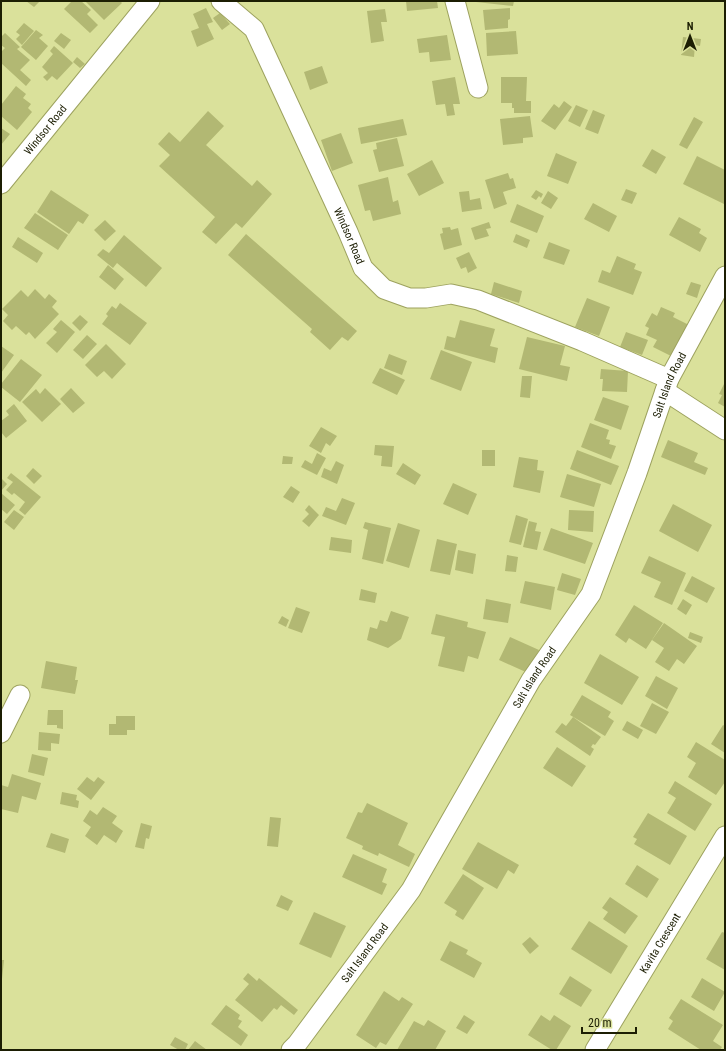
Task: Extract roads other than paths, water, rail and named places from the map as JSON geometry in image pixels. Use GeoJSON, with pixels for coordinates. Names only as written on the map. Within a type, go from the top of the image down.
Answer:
{"type":"FeatureCollection","features":[{"type":"Feature","properties":{"kind":"street","name":"Windsor Road"},"geometry":{"type":"LineString","coordinates":[[221,1],[254,29],[348,232],[363,268],[384,289],[409,298],[426,298],[451,294],[478,300],[582,341],[667,385]]}},
{"type":"Feature","properties":{"kind":"street"},"geometry":{"type":"LineString","coordinates":[[455,1],[478,88]]}},
{"type":"Feature","properties":{"kind":"street","name":"Windsor Road"},"geometry":{"type":"LineString","coordinates":[[1,184],[141,4]]}},
{"type":"Feature","properties":{"kind":"street","name":"Salt Island Road"},"geometry":{"type":"LineString","coordinates":[[299,1048],[411,890],[531,680],[591,594],[637,473],[667,385],[725,276]]}},
{"type":"Feature","properties":{"kind":"street"},"geometry":{"type":"LineString","coordinates":[[667,385],[725,430]]}},
{"type":"Feature","properties":{"kind":"street"},"geometry":{"type":"LineString","coordinates":[[1,733],[20,695]]}},
{"type":"Feature","properties":{"kind":"street","name":"Kavita Crescent"},"geometry":{"type":"LineString","coordinates":[[595,1050],[725,836]]}}]}
